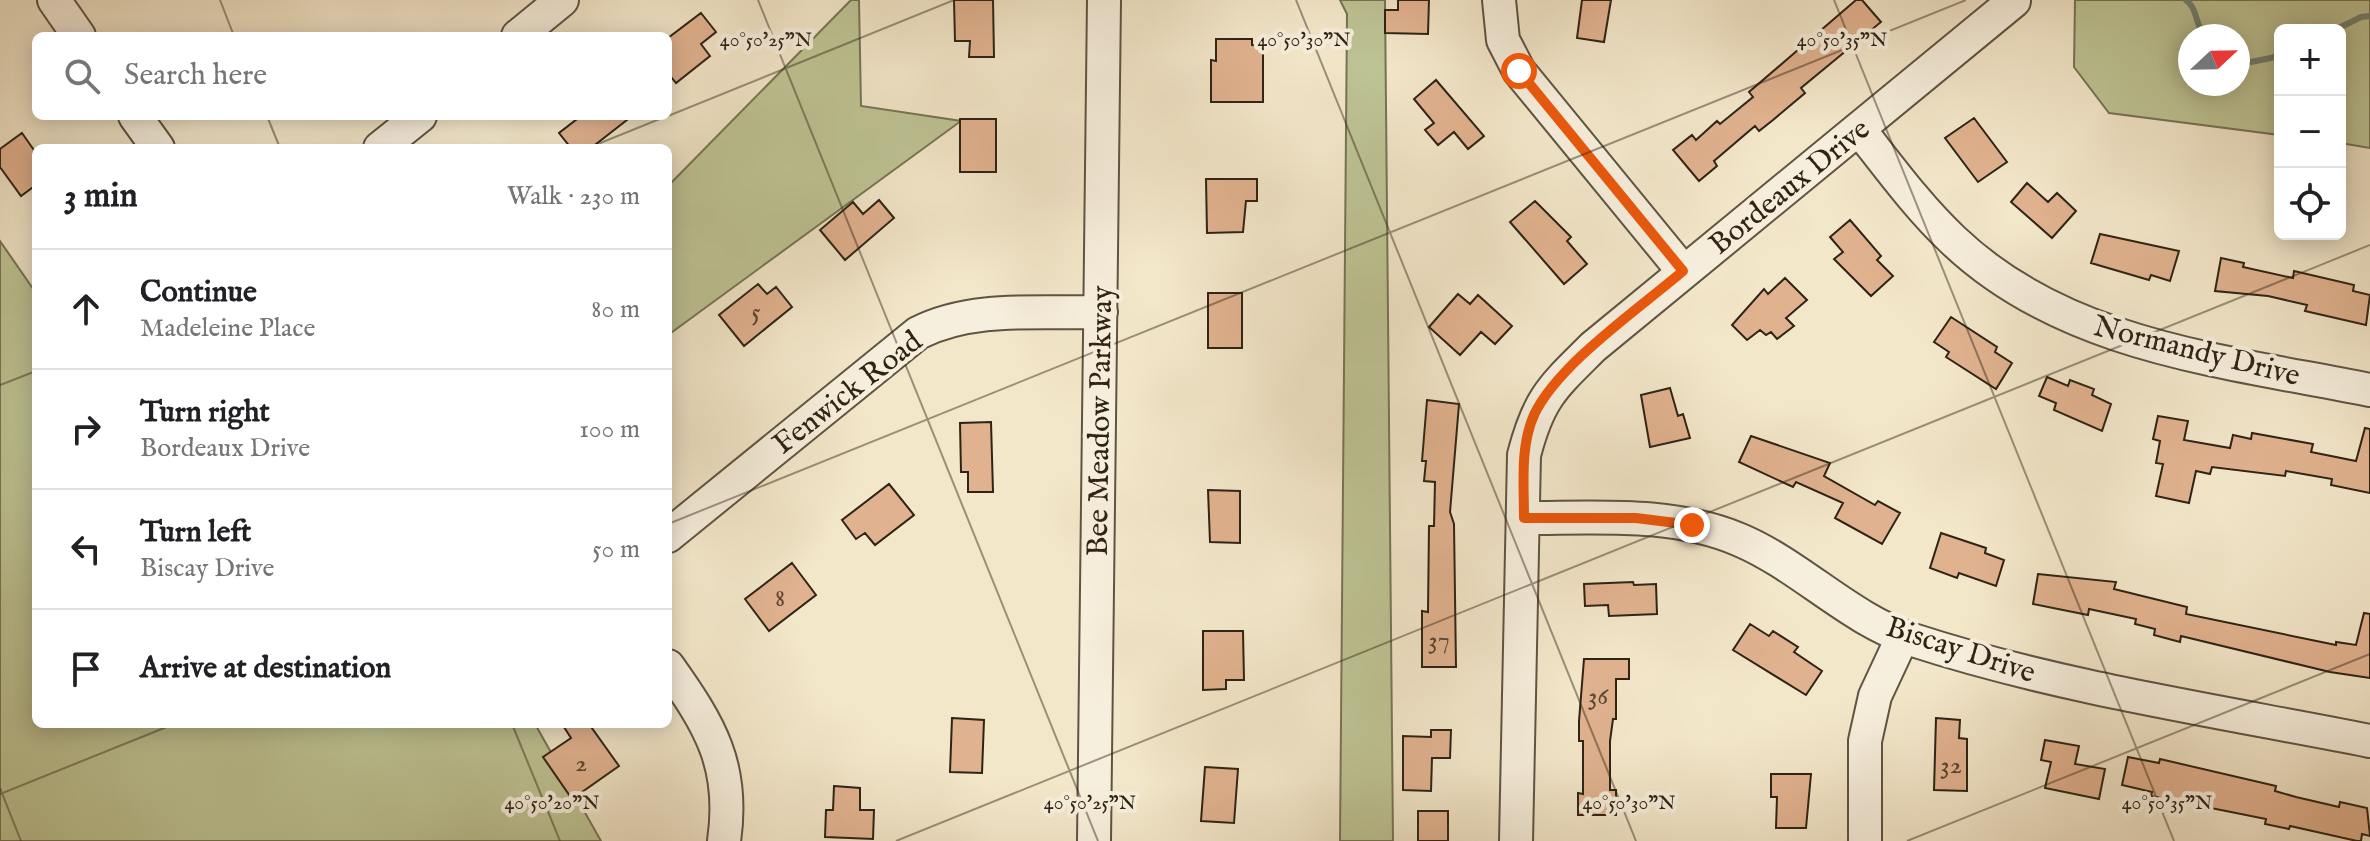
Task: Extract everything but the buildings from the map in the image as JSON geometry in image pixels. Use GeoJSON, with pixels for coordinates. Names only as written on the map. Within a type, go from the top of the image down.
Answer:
{"type":"FeatureCollection","features":[{"type":"Feature","properties":{"kind":"street"},"geometry":{"type":"LineString","coordinates":[[54,0],[76,32]]}},
{"type":"Feature","properties":{"kind":"street"},"geometry":{"type":"LineString","coordinates":[[523,32],[562,0]]}},
{"type":"Feature","properties":{"kind":"street","name":"Bee Meadow Parkway"},"geometry":{"type":"LineString","coordinates":[[1094,841],[1104,0]]}},
{"type":"Feature","properties":{"kind":"street"},"geometry":{"type":"LineString","coordinates":[[1499,0],[1503,40],[1519,71],[1683,271]]}},
{"type":"Feature","properties":{"kind":"street","name":"Bordeaux Drive"},"geometry":{"type":"LineString","coordinates":[[1516,841],[1524,455],[1534,416],[1550,390],[1593,347],[2014,1]]}},
{"type":"Feature","properties":{"kind":"street"},"geometry":{"type":"LineString","coordinates":[[138,120],[155,144]]}},
{"type":"Feature","properties":{"kind":"street"},"geometry":{"type":"LineString","coordinates":[[385,144],[415,120]]}},
{"type":"Feature","properties":{"kind":"street","name":"Normandy Drive"},"geometry":{"type":"LineString","coordinates":[[1859,129],[1917,202],[1954,241],[2000,278],[2052,309],[2133,340],[2370,390]]}},
{"type":"Feature","properties":{"kind":"street","name":"Fenwick Road"},"geometry":{"type":"LineString","coordinates":[[672,533],[929,328],[969,315],[1101,312]]}},
{"type":"Feature","properties":{"kind":"street","name":"Biscay Drive"},"geometry":{"type":"LineString","coordinates":[[1524,518],[1636,518],[1692,525],[1740,540],[1848,607],[1903,636],[2022,672],[2370,741]]}},
{"type":"Feature","properties":{"kind":"street"},"geometry":{"type":"LineString","coordinates":[[1865,841],[1865,741],[1875,696],[1903,636]]}},
{"type":"Feature","properties":{"kind":"street"},"geometry":{"type":"LineString","coordinates":[[672,672],[703,716],[718,747],[727,790],[724,841]]}},
{"type":"Feature","properties":{"kind":"green space"},"geometry":{"type":"Polygon","coordinates":[[[851,0],[859,0],[861,106],[961,121],[672,332],[672,182],[851,0]]]}},
{"type":"Feature","properties":{"kind":"green space"},"geometry":{"type":"Polygon","coordinates":[[[1340,0],[1385,0],[1393,841],[1340,841],[1347,14],[1340,0]]]}},
{"type":"Feature","properties":{"kind":"green space"},"geometry":{"type":"Polygon","coordinates":[[[2075,0],[2370,0],[2370,148],[2346,144],[2346,24],[2274,24],[2274,134],[2109,113],[2074,67],[2075,0]]]}},
{"type":"Feature","properties":{"kind":"green space"},"geometry":{"type":"Polygon","coordinates":[[[0,241],[32,287],[32,728],[537,728],[601,841],[0,841],[0,241]]]}},
{"type":"Feature","properties":{"kind":"waterway"},"geometry":{"type":"LineString","coordinates":[[2186,0],[2199,24]]}},
{"type":"Feature","properties":{"kind":"waterway"},"geometry":{"type":"LineString","coordinates":[[2346,24],[2370,16]]}},
{"type":"Feature","properties":{"kind":"waterway"},"geometry":{"type":"LineString","coordinates":[[2250,62],[2274,57]]}},
{"type":"Feature","properties":{"kind":"route"},"geometry":{"type":"LineString","coordinates":[[1519,71],[1683,271],[1593,347],[1550,390],[1534,416],[1524,455],[1524,518],[1636,518],[1692,525]]}}]}
